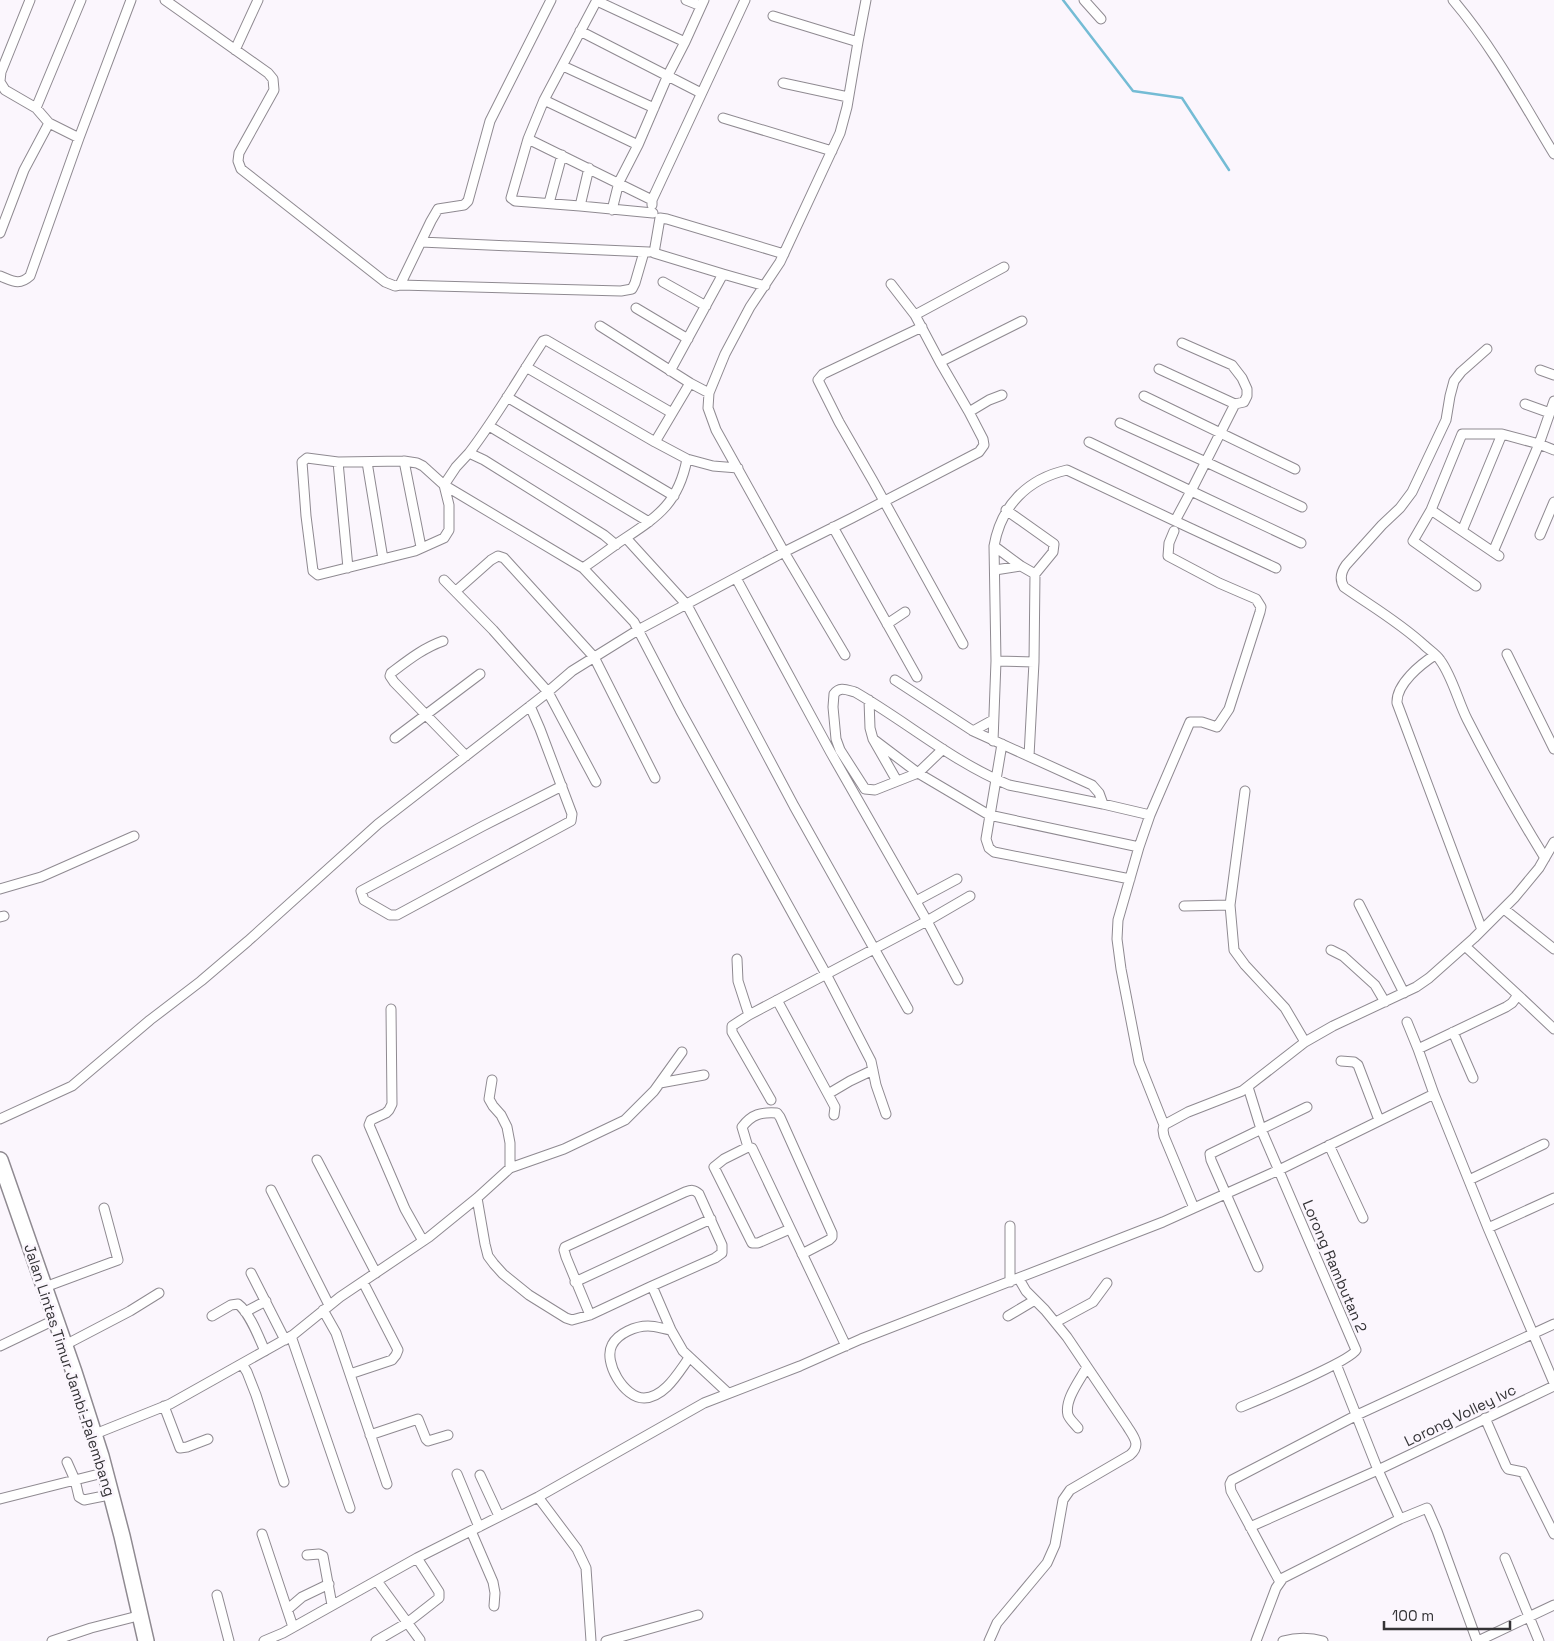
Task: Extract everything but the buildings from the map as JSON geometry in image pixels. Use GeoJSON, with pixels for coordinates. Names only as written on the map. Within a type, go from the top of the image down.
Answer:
{"type":"FeatureCollection","features":[{"type":"Feature","properties":{"kind":"highway","name":"Jalan Lintas Timur Jambi-Palembang"},"geometry":{"type":"LineString","coordinates":[[0,1160],[65,1345],[122,1536],[146,1641]]}},
{"type":"Feature","properties":{"kind":"highway","name":"Jalan Lintas Timur Jambi-Palembang"},"geometry":{"type":"LineString","coordinates":[[0,1183],[48,1323],[91,1436],[140,1641]]}},
{"type":"Feature","properties":{"kind":"street"},"geometry":{"type":"LineString","coordinates":[[30,0],[1,72],[0,81],[5,90],[36,108],[49,123],[78,138]]}},
{"type":"Feature","properties":{"kind":"street"},"geometry":{"type":"LineString","coordinates":[[36,108],[80,0]]}},
{"type":"Feature","properties":{"kind":"street"},"geometry":{"type":"LineString","coordinates":[[0,276],[17,282],[24,281],[30,276],[78,138],[131,0]]}},
{"type":"Feature","properties":{"kind":"street"},"geometry":{"type":"LineString","coordinates":[[166,0],[268,73],[273,79],[274,90],[239,153],[240,169],[391,286],[400,284],[621,291],[632,289],[644,252]]}},
{"type":"Feature","properties":{"kind":"street"},"geometry":{"type":"LineString","coordinates":[[235,50],[258,0]]}},
{"type":"Feature","properties":{"kind":"street"},"geometry":{"type":"LineString","coordinates":[[400,284],[438,209],[464,205],[468,201],[490,121],[551,0]]}},
{"type":"Feature","properties":{"kind":"street"},"geometry":{"type":"LineString","coordinates":[[612,210],[619,182],[702,3],[686,0]]}},
{"type":"Feature","properties":{"kind":"street"},"geometry":{"type":"LineString","coordinates":[[654,252],[656,216],[652,200],[745,0]]}},
{"type":"Feature","properties":{"kind":"street"},"geometry":{"type":"LineString","coordinates":[[845,656],[784,552],[713,424],[708,408],[709,393],[725,354],[750,307],[784,254],[840,133],[866,0]]}},
{"type":"Feature","properties":{"kind":"street"},"geometry":{"type":"LineString","coordinates":[[1453,0],[1497,58],[1554,154]]}},
{"type":"Feature","properties":{"kind":"street"},"geometry":{"type":"LineString","coordinates":[[685,42],[597,1],[544,100],[528,139],[511,198],[515,201],[580,206],[667,218],[784,254]]}},
{"type":"Feature","properties":{"kind":"street"},"geometry":{"type":"LineString","coordinates":[[1088,1],[1101,19]]}},
{"type":"Feature","properties":{"kind":"street"},"geometry":{"type":"LineString","coordinates":[[772,16],[858,42]]}},
{"type":"Feature","properties":{"kind":"street"},"geometry":{"type":"LineString","coordinates":[[580,31],[701,93]]}},
{"type":"Feature","properties":{"kind":"street"},"geometry":{"type":"LineString","coordinates":[[563,66],[654,108]]}},
{"type":"Feature","properties":{"kind":"street"},"geometry":{"type":"LineString","coordinates":[[782,83],[848,97]]}},
{"type":"Feature","properties":{"kind":"street"},"geometry":{"type":"LineString","coordinates":[[544,100],[638,144]]}},
{"type":"Feature","properties":{"kind":"street"},"geometry":{"type":"LineString","coordinates":[[723,118],[832,150]]}},
{"type":"Feature","properties":{"kind":"street"},"geometry":{"type":"LineString","coordinates":[[0,233],[24,170],[49,123]]}},
{"type":"Feature","properties":{"kind":"street"},"geometry":{"type":"LineString","coordinates":[[528,139],[619,182],[652,200]]}},
{"type":"Feature","properties":{"kind":"street"},"geometry":{"type":"LineString","coordinates":[[549,203],[562,155]]}},
{"type":"Feature","properties":{"kind":"street"},"geometry":{"type":"LineString","coordinates":[[580,206],[589,168]]}},
{"type":"Feature","properties":{"kind":"street"},"geometry":{"type":"LineString","coordinates":[[422,242],[654,252],[765,286]]}},
{"type":"Feature","properties":{"kind":"street"},"geometry":{"type":"LineString","coordinates":[[916,315],[1004,268]]}},
{"type":"Feature","properties":{"kind":"street"},"geometry":{"type":"LineString","coordinates":[[670,371],[723,274]]}},
{"type":"Feature","properties":{"kind":"street"},"geometry":{"type":"LineString","coordinates":[[663,282],[706,306]]}},
{"type":"Feature","properties":{"kind":"street"},"geometry":{"type":"LineString","coordinates":[[0,1119],[72,1086],[144,1024],[225,961],[378,824],[572,672],[638,630],[981,450],[984,445],[983,439],[969,412],[916,315],[891,284]]}},
{"type":"Feature","properties":{"kind":"street"},"geometry":{"type":"LineString","coordinates":[[636,308],[688,339]]}},
{"type":"Feature","properties":{"kind":"street"},"geometry":{"type":"LineString","coordinates":[[940,362],[1022,320]]}},
{"type":"Feature","properties":{"kind":"street"},"geometry":{"type":"LineString","coordinates":[[600,326],[670,371],[709,393]]}},
{"type":"Feature","properties":{"kind":"street"},"geometry":{"type":"LineString","coordinates":[[922,327],[823,374],[818,380],[839,422],[963,644]]}},
{"type":"Feature","properties":{"kind":"street"},"geometry":{"type":"LineString","coordinates":[[672,413],[547,340],[543,341],[489,426],[444,485],[449,505],[448,533],[444,538],[383,559],[348,568],[318,575],[313,571],[302,462],[310,458],[338,462],[412,461],[423,466],[444,485],[583,568],[634,622],[680,710],[826,974],[871,1061],[886,1114]]}},
{"type":"Feature","properties":{"kind":"street"},"geometry":{"type":"LineString","coordinates":[[1159,369],[1235,404],[1244,402],[1247,393],[1242,378],[1235,368],[1228,362],[1182,343]]}},
{"type":"Feature","properties":{"kind":"street"},"geometry":{"type":"LineString","coordinates":[[1487,349],[1454,381],[1446,420],[1412,492],[1400,508],[1346,565],[1341,575],[1341,580],[1344,587],[1399,624],[1435,655],[1444,667],[1463,711],[1504,788],[1545,858]]}},
{"type":"Feature","properties":{"kind":"street"},"geometry":{"type":"LineString","coordinates":[[526,367],[654,442],[687,459],[713,466],[738,468]]}},
{"type":"Feature","properties":{"kind":"street"},"geometry":{"type":"LineString","coordinates":[[1540,370],[1554,375]]}},
{"type":"Feature","properties":{"kind":"street"},"geometry":{"type":"LineString","coordinates":[[654,442],[690,383]]}},
{"type":"Feature","properties":{"kind":"street"},"geometry":{"type":"LineString","coordinates":[[969,412],[989,400],[1002,395]]}},
{"type":"Feature","properties":{"kind":"street"},"geometry":{"type":"LineString","coordinates":[[507,396],[674,496]]}},
{"type":"Feature","properties":{"kind":"street"},"geometry":{"type":"LineString","coordinates":[[1144,396],[1295,469]]}},
{"type":"Feature","properties":{"kind":"street"},"geometry":{"type":"LineString","coordinates":[[1431,510],[1496,554],[1554,401]]}},
{"type":"Feature","properties":{"kind":"street"},"geometry":{"type":"LineString","coordinates":[[1175,521],[1235,404]]}},
{"type":"Feature","properties":{"kind":"street"},"geometry":{"type":"LineString","coordinates":[[1525,404],[1550,413]]}},
{"type":"Feature","properties":{"kind":"street"},"geometry":{"type":"LineString","coordinates":[[1120,423],[1302,508]]}},
{"type":"Feature","properties":{"kind":"street"},"geometry":{"type":"LineString","coordinates":[[489,426],[650,522]]}},
{"type":"Feature","properties":{"kind":"street"},"geometry":{"type":"LineString","coordinates":[[1476,586],[1413,541],[1431,510],[1462,434],[1502,434],[1554,450]]}},
{"type":"Feature","properties":{"kind":"street"},"geometry":{"type":"LineString","coordinates":[[1462,531],[1502,434]]}},
{"type":"Feature","properties":{"kind":"street"},"geometry":{"type":"LineString","coordinates":[[1089,442],[1301,543]]}},
{"type":"Feature","properties":{"kind":"street"},"geometry":{"type":"LineString","coordinates":[[469,453],[484,460],[616,545]]}},
{"type":"Feature","properties":{"kind":"street"},"geometry":{"type":"LineString","coordinates":[[583,568],[650,522],[668,505],[684,474],[687,459]]}},
{"type":"Feature","properties":{"kind":"street"},"geometry":{"type":"LineString","coordinates":[[404,461],[421,547]]}},
{"type":"Feature","properties":{"kind":"street"},"geometry":{"type":"LineString","coordinates":[[338,462],[348,568]]}},
{"type":"Feature","properties":{"kind":"street"},"geometry":{"type":"LineString","coordinates":[[367,462],[383,559]]}},
{"type":"Feature","properties":{"kind":"street"},"geometry":{"type":"LineString","coordinates":[[1130,879],[991,851],[987,845],[989,815],[997,780],[998,742],[994,720],[996,661],[994,546],[998,529],[1006,510],[1031,485],[1067,470],[1276,568]]}},
{"type":"Feature","properties":{"kind":"street"},"geometry":{"type":"LineString","coordinates":[[1540,535],[1554,502]]}},
{"type":"Feature","properties":{"kind":"street"},"geometry":{"type":"LineString","coordinates":[[1006,510],[1054,544],[1053,552],[1035,574],[1034,662],[1029,756]]}},
{"type":"Feature","properties":{"kind":"street"},"geometry":{"type":"LineString","coordinates":[[833,528],[917,677]]}},
{"type":"Feature","properties":{"kind":"street"},"geometry":{"type":"LineString","coordinates":[[1174,531],[1169,543],[1168,556],[1256,600],[1261,607],[1226,714],[1217,727],[1202,722],[1190,722],[1150,815],[1118,920],[1117,940],[1139,1062],[1164,1125],[1164,1136],[1194,1208]]}},
{"type":"Feature","properties":{"kind":"street"},"geometry":{"type":"LineString","coordinates":[[626,538],[687,605],[794,806],[908,1009]]}},
{"type":"Feature","properties":{"kind":"street"},"geometry":{"type":"LineString","coordinates":[[994,546],[1035,574]]}},
{"type":"Feature","properties":{"kind":"street"},"geometry":{"type":"LineString","coordinates":[[456,591],[491,560],[498,556],[504,558],[594,657],[655,778]]}},
{"type":"Feature","properties":{"kind":"street"},"geometry":{"type":"LineString","coordinates":[[995,570],[1021,566]]}},
{"type":"Feature","properties":{"kind":"street"},"geometry":{"type":"LineString","coordinates":[[736,578],[958,980]]}},
{"type":"Feature","properties":{"kind":"street"},"geometry":{"type":"LineString","coordinates":[[444,580],[493,630],[548,692],[596,782]]}},
{"type":"Feature","properties":{"kind":"street"},"geometry":{"type":"LineString","coordinates":[[888,624],[905,612]]}},
{"type":"Feature","properties":{"kind":"street"},"geometry":{"type":"LineString","coordinates":[[443,641],[430,645],[391,672],[390,676],[466,756]]}},
{"type":"Feature","properties":{"kind":"street"},"geometry":{"type":"LineString","coordinates":[[1507,654],[1554,749]]}},
{"type":"Feature","properties":{"kind":"street"},"geometry":{"type":"LineString","coordinates":[[1435,655],[1410,676],[1398,695],[1397,703],[1482,930]]}},
{"type":"Feature","properties":{"kind":"street"},"geometry":{"type":"LineString","coordinates":[[996,661],[1034,662]]}},
{"type":"Feature","properties":{"kind":"street"},"geometry":{"type":"LineString","coordinates":[[395,738],[480,674]]}},
{"type":"Feature","properties":{"kind":"street"},"geometry":{"type":"LineString","coordinates":[[895,680],[973,731],[1092,785],[1099,793],[1103,804]]}},
{"type":"Feature","properties":{"kind":"street"},"geometry":{"type":"LineString","coordinates":[[943,750],[918,773],[875,790],[865,789],[840,750],[836,739],[834,694],[845,689],[855,692],[943,750],[1009,785],[1150,815]]}},
{"type":"Feature","properties":{"kind":"street"},"geometry":{"type":"LineString","coordinates":[[869,700],[870,728],[873,739],[897,781]]}},
{"type":"Feature","properties":{"kind":"street"},"geometry":{"type":"LineString","coordinates":[[530,706],[562,786],[572,814],[570,822],[397,915],[390,915],[362,897],[361,891],[562,786]]}},
{"type":"Feature","properties":{"kind":"street"},"geometry":{"type":"LineString","coordinates":[[973,731],[994,720]]}},
{"type":"Feature","properties":{"kind":"street"},"geometry":{"type":"LineString","coordinates":[[873,739],[918,773],[989,815],[1139,847]]}},
{"type":"Feature","properties":{"kind":"street"},"geometry":{"type":"LineString","coordinates":[[1245,791],[1230,905],[1235,953],[1284,1008],[1305,1042]]}},
{"type":"Feature","properties":{"kind":"street"},"geometry":{"type":"LineString","coordinates":[[0,889],[41,877],[134,836]]}},
{"type":"Feature","properties":{"kind":"street"},"geometry":{"type":"LineString","coordinates":[[1164,1125],[1188,1112],[1231,1096],[1248,1087],[1305,1042],[1404,993],[1437,972],[1504,909],[1522,889],[1545,858],[1554,842]]}},
{"type":"Feature","properties":{"kind":"street"},"geometry":{"type":"LineString","coordinates":[[916,901],[957,879]]}},
{"type":"Feature","properties":{"kind":"street"},"geometry":{"type":"LineString","coordinates":[[771,1100],[732,1032],[732,1026],[749,1015],[927,921],[970,896]]}},
{"type":"Feature","properties":{"kind":"street"},"geometry":{"type":"LineString","coordinates":[[1360,904],[1404,993]]}},
{"type":"Feature","properties":{"kind":"street"},"geometry":{"type":"LineString","coordinates":[[1184,906],[1230,905]]}},
{"type":"Feature","properties":{"kind":"street"},"geometry":{"type":"LineString","coordinates":[[1504,909],[1554,949]]}},
{"type":"Feature","properties":{"kind":"street"},"geometry":{"type":"LineString","coordinates":[[1465,946],[1554,1029]]}},
{"type":"Feature","properties":{"kind":"street"},"geometry":{"type":"LineString","coordinates":[[1331,950],[1342,956],[1375,985],[1386,1002]]}},
{"type":"Feature","properties":{"kind":"street"},"geometry":{"type":"LineString","coordinates":[[737,959],[738,981],[749,1015]]}},
{"type":"Feature","properties":{"kind":"street"},"geometry":{"type":"LineString","coordinates":[[1418,1049],[1510,1005],[1518,995]]}},
{"type":"Feature","properties":{"kind":"street"},"geometry":{"type":"LineString","coordinates":[[777,1000],[835,1107],[834,1115]]}},
{"type":"Feature","properties":{"kind":"street"},"geometry":{"type":"LineString","coordinates":[[391,1009],[392,1104],[389,1110],[371,1120],[369,1125],[405,1210],[426,1239]]}},
{"type":"Feature","properties":{"kind":"street"},"geometry":{"type":"LineString","coordinates":[[1407,1022],[1488,1228],[1554,1384]]}},
{"type":"Feature","properties":{"kind":"street"},"geometry":{"type":"LineString","coordinates":[[1453,1032],[1474,1078]]}},
{"type":"Feature","properties":{"kind":"street"},"geometry":{"type":"LineString","coordinates":[[91,1436],[164,1406],[288,1338],[362,1282],[426,1239],[477,1198],[510,1168],[564,1149],[625,1120],[654,1092],[682,1052]]}},
{"type":"Feature","properties":{"kind":"street"},"geometry":{"type":"LineString","coordinates":[[1342,1061],[1354,1062],[1358,1065],[1379,1120]]}},
{"type":"Feature","properties":{"kind":"street"},"geometry":{"type":"LineString","coordinates":[[828,1094],[873,1070]]}},
{"type":"Feature","properties":{"kind":"street"},"geometry":{"type":"LineString","coordinates":[[660,1083],[704,1076]]}},
{"type":"Feature","properties":{"kind":"street"},"geometry":{"type":"LineString","coordinates":[[492,1080],[489,1099],[501,1115],[506,1127],[510,1143],[510,1168]]}},
{"type":"Feature","properties":{"kind":"street","name":"Lorong Rambutan 2"},"geometry":{"type":"LineString","coordinates":[[1241,1407],[1336,1364],[1354,1354],[1356,1348],[1261,1129],[1248,1087]]}},
{"type":"Feature","properties":{"kind":"street"},"geometry":{"type":"LineString","coordinates":[[264,1641],[284,1637],[293,1627],[376,1580],[538,1496],[684,1413],[728,1393],[1227,1195],[1434,1094]]}},
{"type":"Feature","properties":{"kind":"street"},"geometry":{"type":"LineString","coordinates":[[1258,1267],[1210,1154],[1307,1107]]}},
{"type":"Feature","properties":{"kind":"street"},"geometry":{"type":"LineString","coordinates":[[802,1254],[829,1240],[832,1237],[832,1233],[780,1117],[777,1113],[766,1112],[756,1114],[748,1119],[742,1127],[748,1147],[752,1148],[754,1152],[790,1229],[846,1346]]}},
{"type":"Feature","properties":{"kind":"street"},"geometry":{"type":"LineString","coordinates":[[1469,1180],[1544,1144]]}},
{"type":"Feature","properties":{"kind":"street"},"geometry":{"type":"LineString","coordinates":[[1329,1145],[1364,1218]]}},
{"type":"Feature","properties":{"kind":"street"},"geometry":{"type":"LineString","coordinates":[[748,1147],[724,1159],[714,1167],[750,1241],[758,1243],[790,1229]]}},
{"type":"Feature","properties":{"kind":"street"},"geometry":{"type":"LineString","coordinates":[[317,1160],[376,1273]]}},
{"type":"Feature","properties":{"kind":"street"},"geometry":{"type":"LineString","coordinates":[[271,1190],[336,1333],[387,1484]]}},
{"type":"Feature","properties":{"kind":"street"},"geometry":{"type":"LineString","coordinates":[[477,1198],[488,1256],[503,1274],[529,1295],[572,1320],[590,1315],[715,1258],[722,1252],[722,1245],[699,1194],[696,1191],[689,1191],[565,1247],[564,1252],[575,1282],[590,1315]]}},
{"type":"Feature","properties":{"kind":"street"},"geometry":{"type":"LineString","coordinates":[[1488,1228],[1554,1198]]}},
{"type":"Feature","properties":{"kind":"street"},"geometry":{"type":"LineString","coordinates":[[45,1287],[118,1260],[104,1208]]}},
{"type":"Feature","properties":{"kind":"street"},"geometry":{"type":"LineString","coordinates":[[575,1282],[710,1219]]}},
{"type":"Feature","properties":{"kind":"street"},"geometry":{"type":"LineString","coordinates":[[990,1641],[997,1623],[1047,1563],[1055,1545],[1063,1500],[1070,1490],[1130,1455],[1136,1447],[1136,1441],[1127,1426],[1056,1322],[1015,1280],[1010,1226]]}},
{"type":"Feature","properties":{"kind":"street"},"geometry":{"type":"LineString","coordinates":[[251,1273],[288,1338],[350,1508]]}},
{"type":"Feature","properties":{"kind":"street"},"geometry":{"type":"LineString","coordinates":[[350,1374],[392,1360],[398,1350],[362,1282]]}},
{"type":"Feature","properties":{"kind":"street"},"geometry":{"type":"LineString","coordinates":[[1056,1322],[1093,1302],[1107,1284]]}},
{"type":"Feature","properties":{"kind":"street"},"geometry":{"type":"LineString","coordinates":[[652,1286],[680,1346],[689,1358],[728,1393]]}},
{"type":"Feature","properties":{"kind":"street"},"geometry":{"type":"LineString","coordinates":[[65,1345],[130,1311],[159,1293]]}},
{"type":"Feature","properties":{"kind":"street"},"geometry":{"type":"LineString","coordinates":[[1008,1316],[1035,1300]]}},
{"type":"Feature","properties":{"kind":"street"},"geometry":{"type":"LineString","coordinates":[[245,1312],[266,1301]]}},
{"type":"Feature","properties":{"kind":"street"},"geometry":{"type":"LineString","coordinates":[[212,1316],[235,1304],[242,1307],[265,1351]]}},
{"type":"Feature","properties":{"kind":"street"},"geometry":{"type":"LineString","coordinates":[[0,1346],[48,1323]]}},
{"type":"Feature","properties":{"kind":"street"},"geometry":{"type":"LineString","coordinates":[[1280,1582],[1231,1491],[1230,1484],[1232,1480],[1358,1415],[1554,1324]]}},
{"type":"Feature","properties":{"kind":"street"},"geometry":{"type":"LineString","coordinates":[[671,1330],[649,1326],[634,1328],[622,1335],[612,1345],[610,1355],[614,1373],[623,1387],[632,1395],[644,1398],[665,1388],[689,1358]]}},
{"type":"Feature","properties":{"kind":"street"},"geometry":{"type":"LineString","coordinates":[[242,1364],[253,1388],[284,1482]]}},
{"type":"Feature","properties":{"kind":"street"},"geometry":{"type":"LineString","coordinates":[[1336,1364],[1400,1520]]}},
{"type":"Feature","properties":{"kind":"street"},"geometry":{"type":"LineString","coordinates":[[1078,1428],[1069,1417],[1068,1408],[1070,1399],[1087,1367]]}},
{"type":"Feature","properties":{"kind":"street","name":"Lorong Volley Ivc"},"geometry":{"type":"LineString","coordinates":[[1250,1527],[1378,1470],[1554,1384]]}},
{"type":"Feature","properties":{"kind":"street"},"geometry":{"type":"LineString","coordinates":[[164,1406],[180,1448],[208,1439]]}},
{"type":"Feature","properties":{"kind":"street"},"geometry":{"type":"LineString","coordinates":[[1485,1418],[1506,1466],[1508,1469],[1523,1472],[1554,1534]]}},
{"type":"Feature","properties":{"kind":"street"},"geometry":{"type":"LineString","coordinates":[[370,1435],[418,1419],[428,1441],[448,1435]]}},
{"type":"Feature","properties":{"kind":"street"},"geometry":{"type":"LineString","coordinates":[[67,1462],[81,1499],[104,1496]]}},
{"type":"Feature","properties":{"kind":"street"},"geometry":{"type":"LineString","coordinates":[[0,1499],[99,1474]]}},
{"type":"Feature","properties":{"kind":"street"},"geometry":{"type":"LineString","coordinates":[[457,1474],[493,1582],[495,1592],[494,1606]]}},
{"type":"Feature","properties":{"kind":"street"},"geometry":{"type":"LineString","coordinates":[[480,1475],[499,1516]]}},
{"type":"Feature","properties":{"kind":"street"},"geometry":{"type":"LineString","coordinates":[[538,1496],[577,1549],[586,1568],[591,1641]]}},
{"type":"Feature","properties":{"kind":"street"},"geometry":{"type":"LineString","coordinates":[[1256,1641],[1280,1582],[1288,1575],[1427,1508],[1478,1641],[1554,1605]]}},
{"type":"Feature","properties":{"kind":"street"},"geometry":{"type":"LineString","coordinates":[[262,1534],[293,1627]]}},
{"type":"Feature","properties":{"kind":"street"},"geometry":{"type":"LineString","coordinates":[[306,1555],[319,1554],[323,1556],[332,1605]]}},
{"type":"Feature","properties":{"kind":"street"},"geometry":{"type":"LineString","coordinates":[[376,1641],[407,1623],[437,1600],[440,1595],[417,1558]]}},
{"type":"Feature","properties":{"kind":"street"},"geometry":{"type":"LineString","coordinates":[[1504,1558],[1539,1641]]}},
{"type":"Feature","properties":{"kind":"street"},"geometry":{"type":"LineString","coordinates":[[376,1580],[420,1640]]}},
{"type":"Feature","properties":{"kind":"street"},"geometry":{"type":"LineString","coordinates":[[288,1609],[302,1597],[329,1584]]}},
{"type":"Feature","properties":{"kind":"street"},"geometry":{"type":"LineString","coordinates":[[218,1595],[229,1641]]}},
{"type":"Feature","properties":{"kind":"street"},"geometry":{"type":"LineString","coordinates":[[606,1641],[698,1615]]}},
{"type":"Feature","properties":{"kind":"street"},"geometry":{"type":"LineString","coordinates":[[52,1641],[91,1628],[134,1617]]}},
{"type":"Feature","properties":{"kind":"street"},"geometry":{"type":"LineString","coordinates":[[1283,1641],[1298,1637],[1323,1641]]}},
{"type":"Feature","properties":{"kind":"waterway"},"geometry":{"type":"LineString","coordinates":[[1063,0],[1133,91],[1182,98],[1229,170]]}}]}
